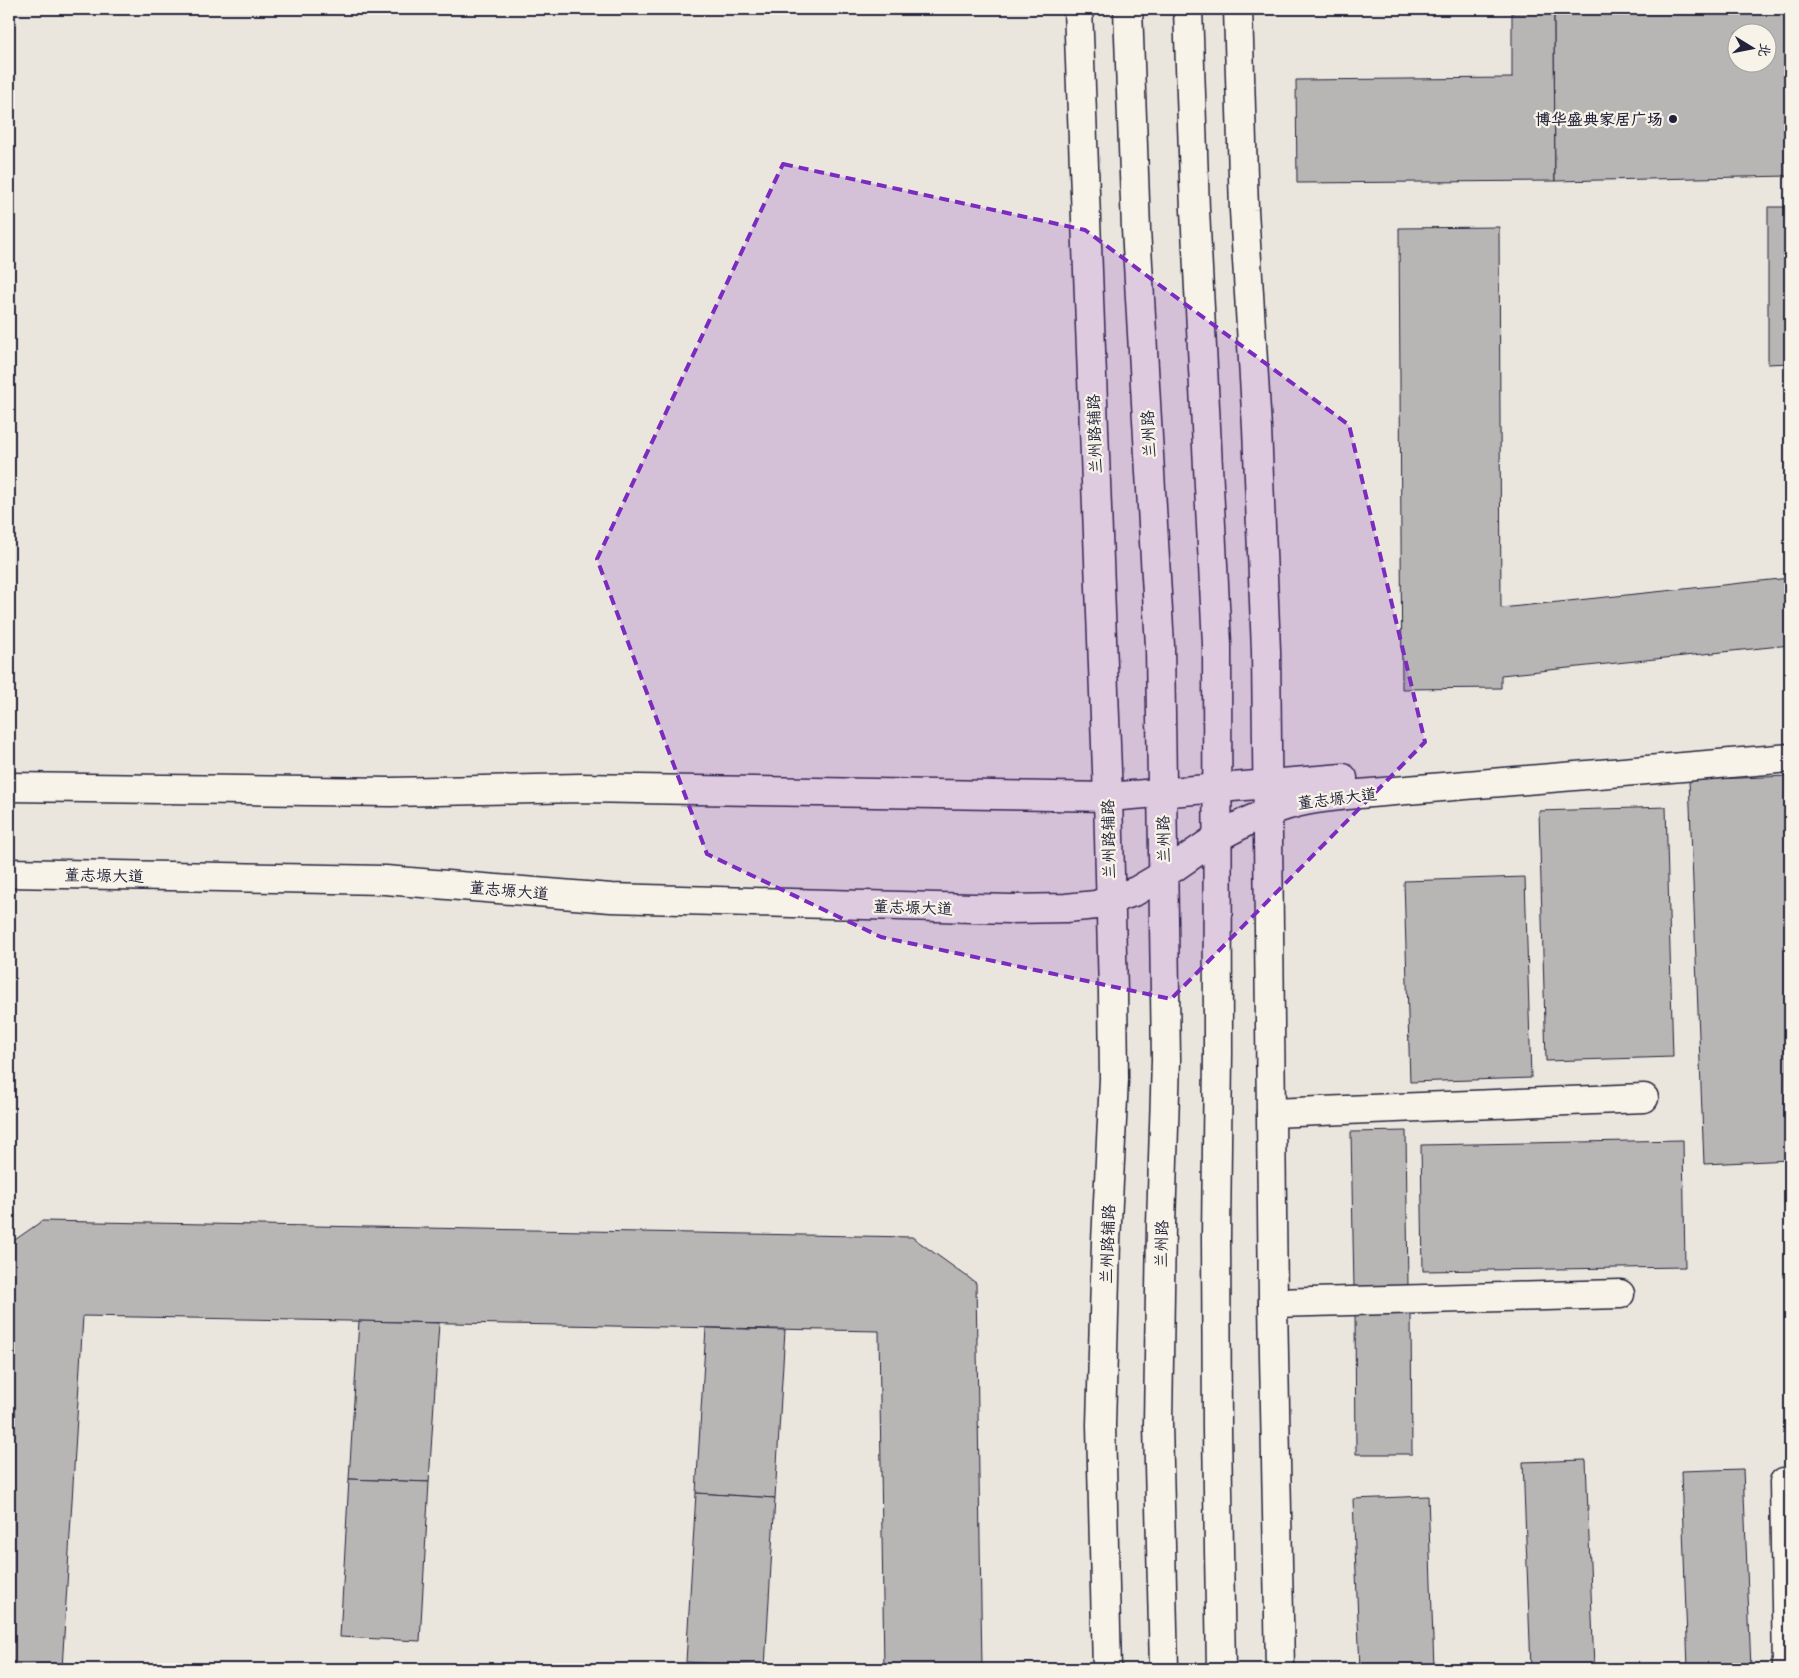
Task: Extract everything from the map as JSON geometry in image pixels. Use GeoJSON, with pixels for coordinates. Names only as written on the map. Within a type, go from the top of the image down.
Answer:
{"type":"FeatureCollection","features":[{"type":"Feature","properties":{"kind":"main road","name":"兰州路辅路"},"geometry":{"type":"LineString","coordinates":[[1078,9],[1108,797],[1114,1079],[1106,1242],[1102,1425],[1107,1669]]}},
{"type":"Feature","properties":{"kind":"main road","name":"兰州路"},"geometry":{"type":"LineString","coordinates":[[1128,9],[1136,229],[1160,646],[1166,1060],[1158,1424],[1164,1669]]}},
{"type":"Feature","properties":{"kind":"main road"},"geometry":{"type":"LineString","coordinates":[[1188,9],[1196,230],[1217,644],[1218,1062],[1216,1248],[1221,1669]]}},
{"type":"Feature","properties":{"kind":"main road"},"geometry":{"type":"LineString","coordinates":[[1238,9],[1244,210],[1258,428],[1266,651],[1269,784],[1273,1303],[1280,1669]]}},
{"type":"Feature","properties":{"kind":"main road","name":"董志塬大道"},"geometry":{"type":"LineString","coordinates":[[9,787],[391,792],[580,788],[1108,797],[1790,740]]}},
{"type":"Feature","properties":{"kind":"main road","name":"董志塬大道"},"geometry":{"type":"LineString","coordinates":[[9,873],[385,880],[611,898],[1010,909],[1066,908],[1096,905],[1136,891],[1218,838],[1248,821],[1286,805],[1329,797],[1790,758]]}},
{"type":"Feature","properties":{"kind":"main road"},"geometry":{"type":"LineString","coordinates":[[1271,1113],[1644,1098]]}},
{"type":"Feature","properties":{"kind":"main road"},"geometry":{"type":"LineString","coordinates":[[1273,1303],[1620,1294]]}},
{"type":"Feature","properties":{"kind":"main road"},"geometry":{"type":"LineString","coordinates":[[1784,1482],[1787,1669]]}},
{"type":"Feature","properties":{"kind":"highlighted area"},"geometry":{"type":"Polygon","coordinates":[[[783,164],[1085,230],[1349,425],[1425,742],[1171,999],[881,937],[707,854],[597,559],[783,164]]]}},
{"type":"Feature","properties":{"kind":"building"},"geometry":{"type":"Polygon","coordinates":[[[1512,9],[1554,9],[1555,181],[1297,183],[1296,80],[1512,78],[1512,9]]]}},
{"type":"Feature","properties":{"kind":"building","name":"博华盛典家居广场"},"geometry":{"type":"Polygon","coordinates":[[[1554,9],[1790,9],[1790,176],[1555,181],[1554,9]]]}},
{"type":"Feature","properties":{"kind":"building"},"geometry":{"type":"Polygon","coordinates":[[[1768,207],[1790,207],[1790,363],[1768,364],[1768,207]]]}},
{"type":"Feature","properties":{"kind":"building"},"geometry":{"type":"Polygon","coordinates":[[[1499,227],[1501,608],[1790,578],[1790,645],[1501,675],[1501,688],[1402,689],[1399,228],[1499,227]]]}},
{"type":"Feature","properties":{"kind":"building"},"geometry":{"type":"Polygon","coordinates":[[[1790,776],[1790,1160],[1704,1164],[1689,780],[1790,776]]]}},
{"type":"Feature","properties":{"kind":"building"},"geometry":{"type":"Polygon","coordinates":[[[1666,807],[1673,1057],[1546,1061],[1539,811],[1666,807]]]}},
{"type":"Feature","properties":{"kind":"building"},"geometry":{"type":"Polygon","coordinates":[[[1525,877],[1531,1078],[1410,1082],[1404,881],[1525,877]]]}},
{"type":"Feature","properties":{"kind":"building"},"geometry":{"type":"Polygon","coordinates":[[[1406,1131],[1408,1287],[1354,1288],[1351,1132],[1406,1131]]]}},
{"type":"Feature","properties":{"kind":"building"},"geometry":{"type":"Polygon","coordinates":[[[1683,1140],[1685,1267],[1423,1271],[1421,1145],[1683,1140]]]}},
{"type":"Feature","properties":{"kind":"building"},"geometry":{"type":"Polygon","coordinates":[[[42,1221],[912,1237],[976,1283],[982,1669],[884,1669],[879,1331],[83,1316],[62,1669],[9,1669],[9,1244],[42,1221]]]}},
{"type":"Feature","properties":{"kind":"building"},"geometry":{"type":"Polygon","coordinates":[[[1411,1311],[1412,1454],[1356,1454],[1355,1312],[1411,1311]]]}},
{"type":"Feature","properties":{"kind":"building"},"geometry":{"type":"Polygon","coordinates":[[[359,1321],[439,1323],[429,1482],[349,1479],[359,1321]]]}},
{"type":"Feature","properties":{"kind":"building"},"geometry":{"type":"Polygon","coordinates":[[[706,1328],[785,1330],[775,1498],[696,1493],[706,1328]]]}},
{"type":"Feature","properties":{"kind":"building"},"geometry":{"type":"Polygon","coordinates":[[[1586,1460],[1594,1669],[1531,1669],[1523,1462],[1586,1460]]]}},
{"type":"Feature","properties":{"kind":"building"},"geometry":{"type":"Polygon","coordinates":[[[1743,1469],[1751,1669],[1688,1669],[1681,1471],[1743,1469]]]}},
{"type":"Feature","properties":{"kind":"building"},"geometry":{"type":"Polygon","coordinates":[[[349,1479],[429,1482],[420,1641],[340,1637],[349,1479]]]}},
{"type":"Feature","properties":{"kind":"building"},"geometry":{"type":"Polygon","coordinates":[[[696,1493],[775,1498],[765,1667],[686,1662],[696,1493]]]}},
{"type":"Feature","properties":{"kind":"building"},"geometry":{"type":"Polygon","coordinates":[[[1428,1496],[1434,1669],[1360,1669],[1353,1499],[1428,1496]]]}},
{"type":"Feature","properties":{"kind":"place","name":"博华盛典家居广场"},"geometry":{"type":"Point","coordinates":[1673,119]}}]}
